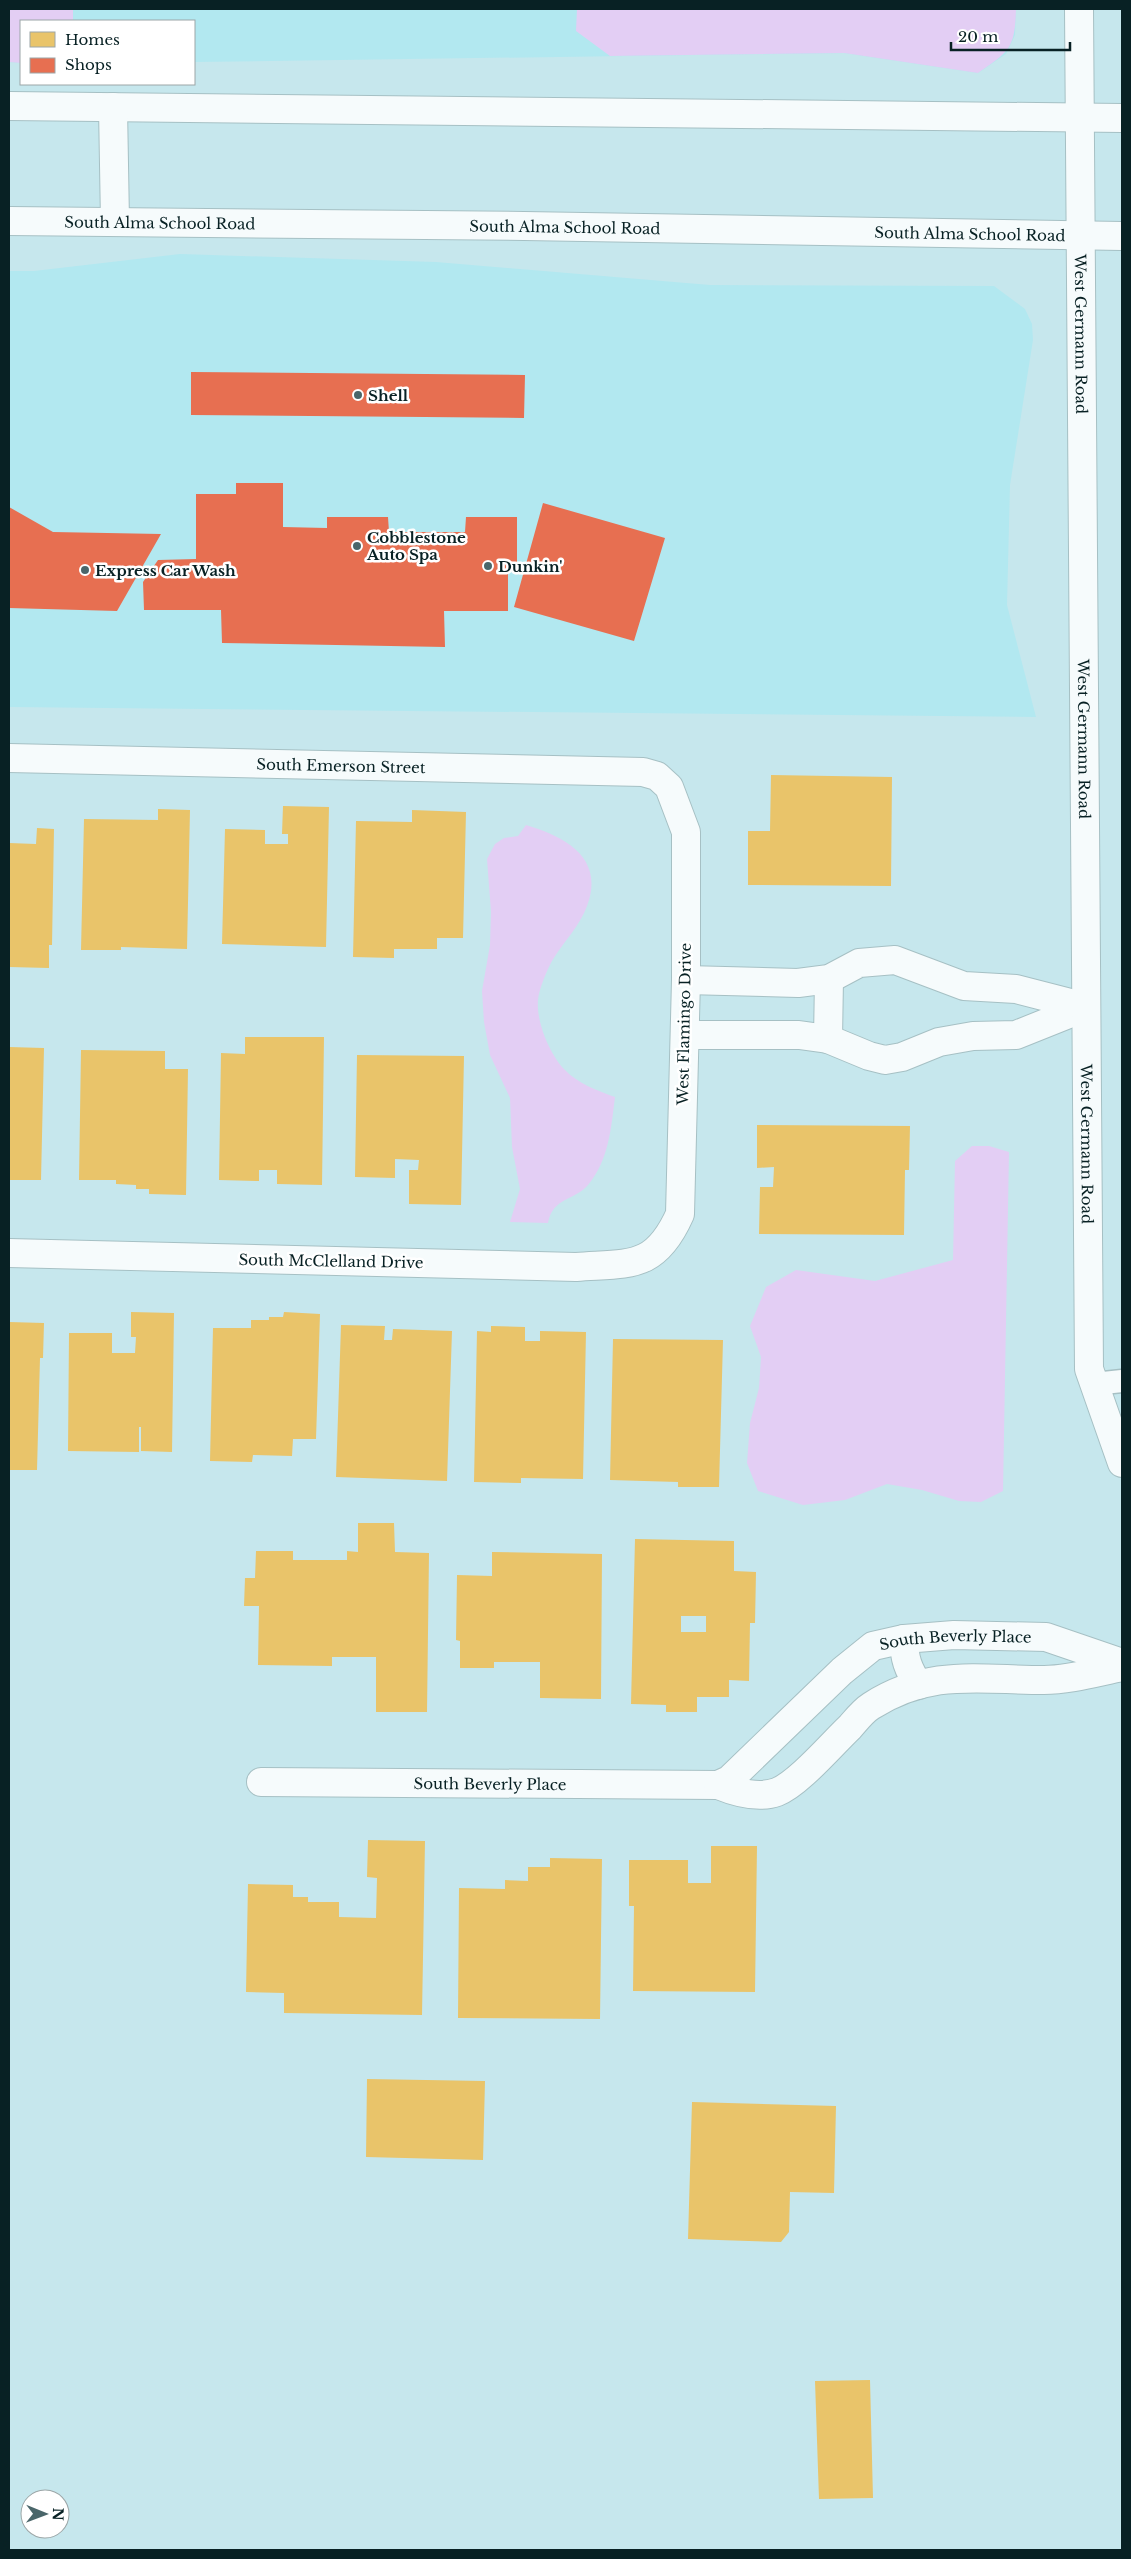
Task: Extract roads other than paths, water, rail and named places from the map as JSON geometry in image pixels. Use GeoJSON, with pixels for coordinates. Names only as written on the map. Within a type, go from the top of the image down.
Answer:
{"type":"FeatureCollection","features":[{"type":"Feature","properties":{"kind":"street","name":"West Germann Road"},"geometry":{"type":"LineString","coordinates":[[1079,9],[1088,1369],[1122,1463]]}},
{"type":"Feature","properties":{"kind":"street"},"geometry":{"type":"LineString","coordinates":[[9,106],[1122,118]]}},
{"type":"Feature","properties":{"kind":"street"},"geometry":{"type":"LineString","coordinates":[[113,106],[115,222]]}},
{"type":"Feature","properties":{"kind":"street","name":"South Alma School Road"},"geometry":{"type":"LineString","coordinates":[[9,221],[1122,236]]}},
{"type":"Feature","properties":{"kind":"street","name":"South Emerson Street"},"geometry":{"type":"LineString","coordinates":[[9,758],[643,772],[657,776],[669,787]]}},
{"type":"Feature","properties":{"kind":"street","name":"West Flamingo Drive"},"geometry":{"type":"LineString","coordinates":[[651,1255],[669,1237],[680,1214],[686,980],[686,832],[669,787]]}},
{"type":"Feature","properties":{"kind":"street"},"geometry":{"type":"LineString","coordinates":[[686,980],[798,983],[829,980],[859,963],[895,960],[964,986],[1016,989],[1086,1007]]}},
{"type":"Feature","properties":{"kind":"street"},"geometry":{"type":"LineString","coordinates":[[828,1039],[829,980]]}},
{"type":"Feature","properties":{"kind":"street"},"geometry":{"type":"LineString","coordinates":[[685,1035],[799,1034],[828,1039],[869,1056],[886,1060],[902,1057],[939,1042],[973,1036],[1016,1035],[1086,1007]]}},
{"type":"Feature","properties":{"kind":"street","name":"South McClelland Drive"},"geometry":{"type":"LineString","coordinates":[[9,1252],[576,1267],[628,1263],[651,1255]]}},
{"type":"Feature","properties":{"kind":"street","name":"South Beverly Place"},"geometry":{"type":"LineString","coordinates":[[261,1782],[724,1783],[873,1646],[904,1639],[954,1635],[1046,1637],[1122,1663]]}},
{"type":"Feature","properties":{"kind":"street"},"geometry":{"type":"LineString","coordinates":[[904,1639],[904,1655],[910,1673],[919,1685]]}},
{"type":"Feature","properties":{"kind":"street","name":"South Beverly Place"},"geometry":{"type":"LineString","coordinates":[[724,1783],[730,1790],[762,1795],[777,1792],[797,1779],[870,1707],[902,1690],[936,1680],[972,1677],[1046,1680],[1122,1668]]}},
{"type":"Feature","properties":{"kind":"lane"},"geometry":{"type":"LineString","coordinates":[[1094,1384],[1122,1381]]}},
{"type":"Feature","properties":{"kind":"place","name":"Shell"},"geometry":{"type":"Point","coordinates":[358,395]}},
{"type":"Feature","properties":{"kind":"place","name":"Cobblestone Auto Spa"},"geometry":{"type":"Point","coordinates":[357,546]}},
{"type":"Feature","properties":{"kind":"place","name":"Dunkin'"},"geometry":{"type":"Point","coordinates":[488,566]}},
{"type":"Feature","properties":{"kind":"place","name":"Express Car Wash"},"geometry":{"type":"Point","coordinates":[85,570]}}]}
